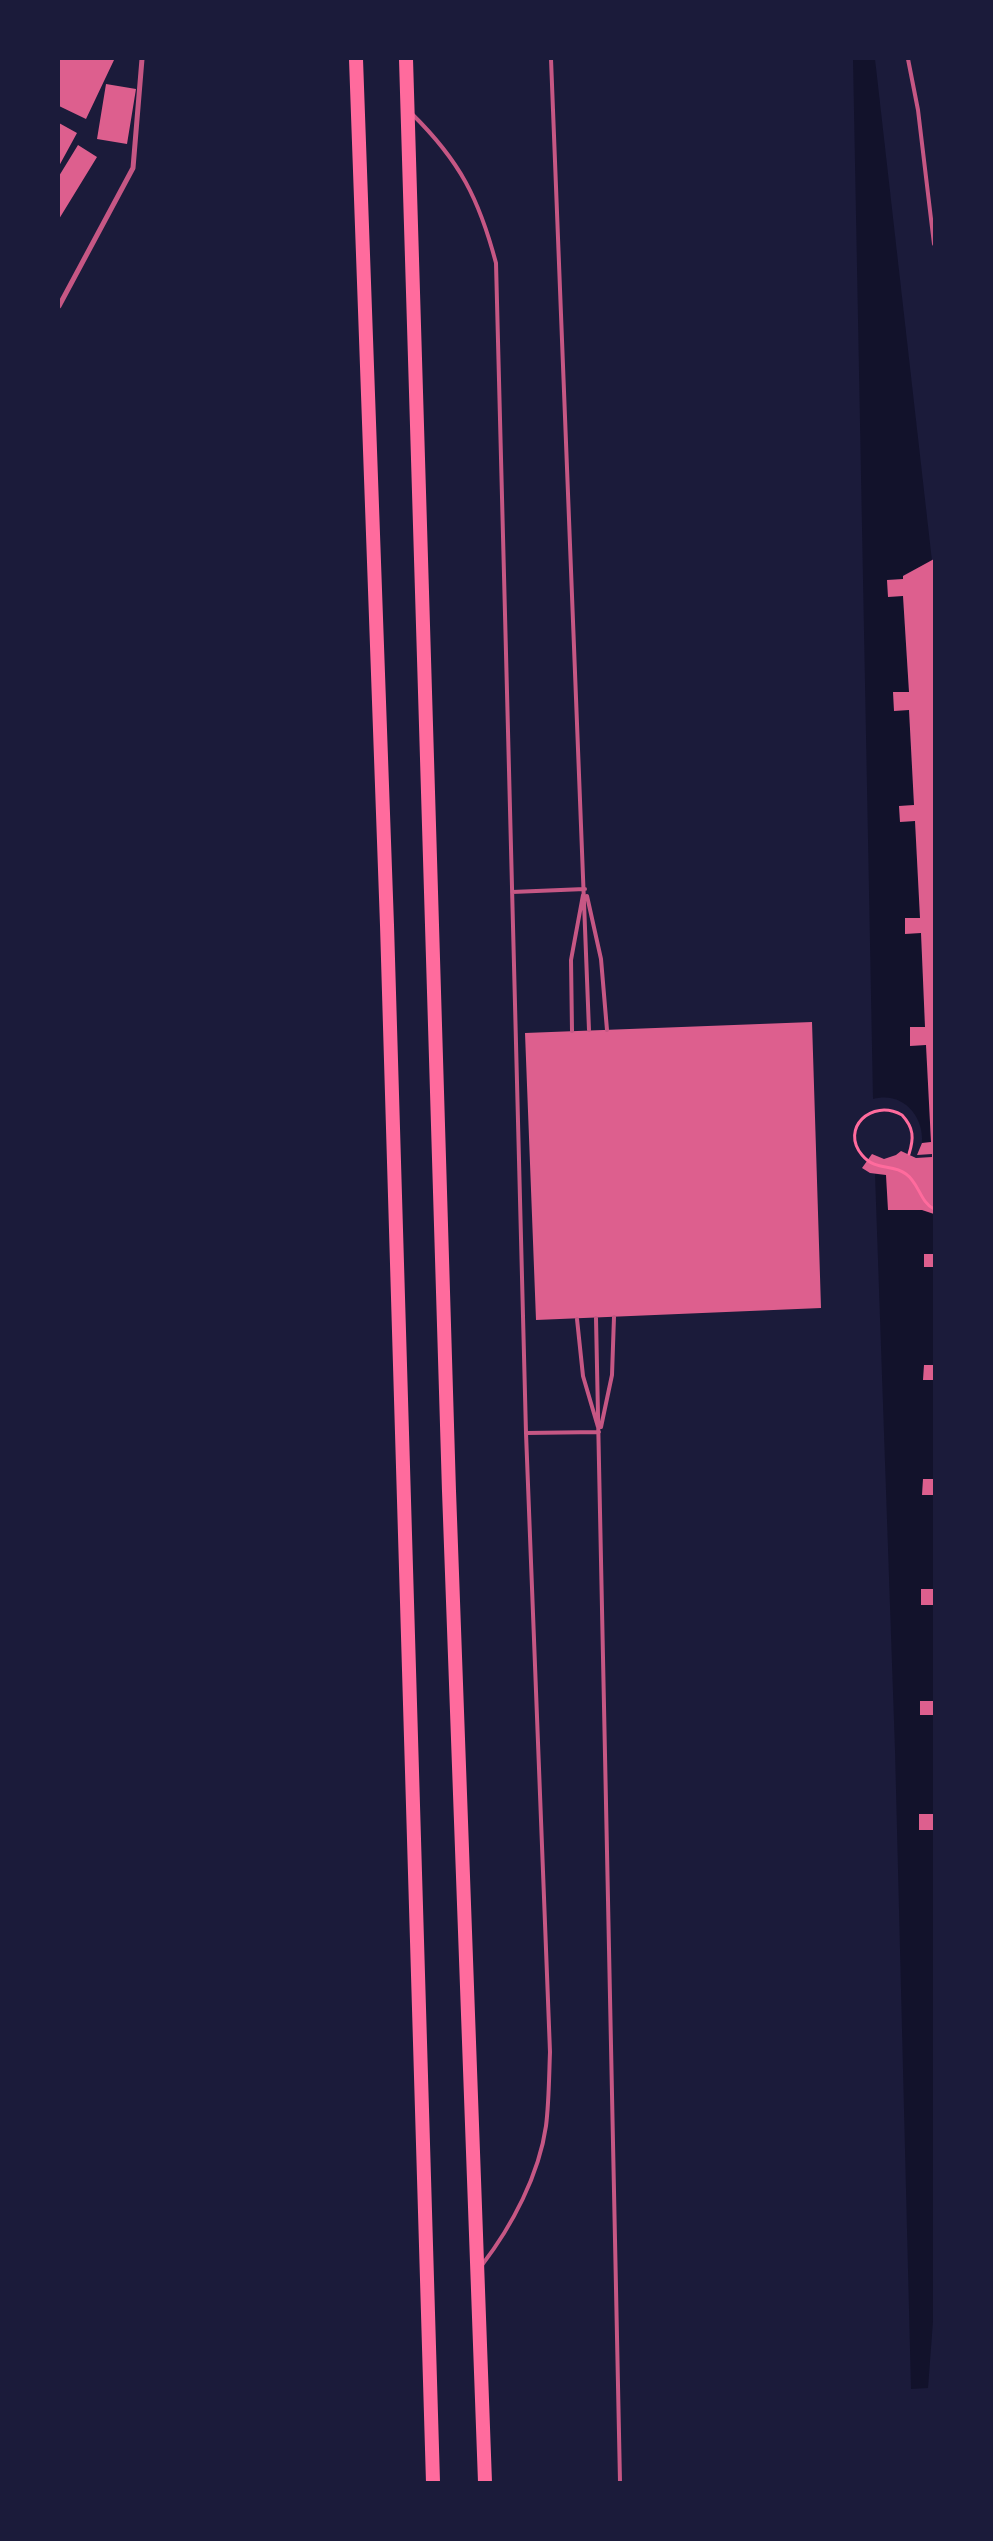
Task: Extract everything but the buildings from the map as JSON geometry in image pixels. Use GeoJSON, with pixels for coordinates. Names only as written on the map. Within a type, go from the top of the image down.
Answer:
{"type":"FeatureCollection","features":[{"type":"Feature","properties":{"kind":"highway"},"geometry":{"type":"LineString","coordinates":[[356,59],[388,925],[433,2482]]}},
{"type":"Feature","properties":{"kind":"highway"},"geometry":{"type":"LineString","coordinates":[[406,59],[449,1491],[485,2482]]}},
{"type":"Feature","properties":{"kind":"street"},"geometry":{"type":"LineString","coordinates":[[59,306],[133,168],[142,59]]}},
{"type":"Feature","properties":{"kind":"lane"},"geometry":{"type":"LineString","coordinates":[[551,59],[585,889],[589,1030]]}},
{"type":"Feature","properties":{"kind":"lane"},"geometry":{"type":"LineString","coordinates":[[908,59],[918,110],[934,244]]}},
{"type":"Feature","properties":{"kind":"lane"},"geometry":{"type":"LineString","coordinates":[[408,110],[433,136],[460,172],[477,203],[496,263],[526,1432],[550,2052],[546,2126],[531,2177],[508,2227],[476,2273]]}},
{"type":"Feature","properties":{"kind":"lane"},"geometry":{"type":"LineString","coordinates":[[512,892],[585,889]]}},
{"type":"Feature","properties":{"kind":"lane"},"geometry":{"type":"LineString","coordinates":[[585,889],[601,958],[607,1030]]}},
{"type":"Feature","properties":{"kind":"lane"},"geometry":{"type":"LineString","coordinates":[[572,1031],[571,960],[585,889]]}},
{"type":"Feature","properties":{"kind":"lane"},"geometry":{"type":"LineString","coordinates":[[599,1432],[612,1375],[614,1317]]}},
{"type":"Feature","properties":{"kind":"lane"},"geometry":{"type":"LineString","coordinates":[[596,1318],[620,2482]]}},
{"type":"Feature","properties":{"kind":"lane"},"geometry":{"type":"LineString","coordinates":[[577,1319],[583,1376],[599,1432]]}},
{"type":"Feature","properties":{"kind":"lane"},"geometry":{"type":"LineString","coordinates":[[526,1432],[599,1432]]}},
{"type":"Feature","properties":{"kind":"path"},"geometry":{"type":"LineString","coordinates":[[909,1154],[913,1141],[912,1131],[902,1115],[884,1108],[874,1110],[860,1121],[855,1138],[861,1155],[880,1168],[905,1172],[916,1184],[927,1204],[934,1209]]}},
{"type":"Feature","properties":{"kind":"shaded area"},"geometry":{"type":"Polygon","coordinates":[[[853,59],[875,59],[932,561],[903,575],[903,579],[887,581],[888,597],[903,596],[909,692],[893,692],[894,710],[909,710],[914,805],[899,806],[900,822],[915,821],[920,918],[905,918],[905,933],[921,933],[925,1027],[910,1027],[910,1046],[926,1045],[931,1142],[922,1143],[919,1123],[909,1107],[902,1102],[884,1097],[873,1099],[853,59]]]}},
{"type":"Feature","properties":{"kind":"shaded area"},"geometry":{"type":"Polygon","coordinates":[[[875,1174],[886,1175],[888,1210],[922,1210],[934,1214],[934,1254],[924,1254],[924,1267],[934,1267],[934,1365],[924,1365],[923,1380],[934,1380],[934,1479],[923,1479],[922,1494],[934,1495],[934,1589],[922,1589],[921,1605],[934,1605],[934,1701],[920,1701],[920,1715],[934,1715],[934,1814],[919,1814],[919,1830],[934,1830],[934,2308],[928,2388],[911,2389],[895,1750],[875,1174]]]}}]}
